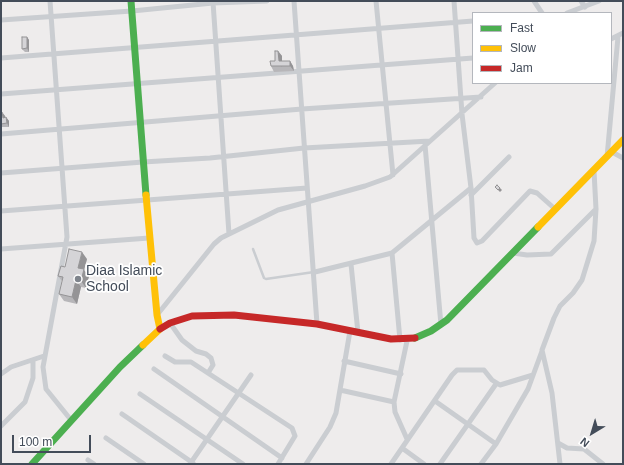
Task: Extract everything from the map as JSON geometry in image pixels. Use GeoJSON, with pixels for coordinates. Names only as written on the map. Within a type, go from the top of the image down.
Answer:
{"type":"FeatureCollection","features":[{"type":"Feature","properties":{"kind":"street"},"geometry":{"type":"LineString","coordinates":[[50,1],[67,225],[66,245],[44,356],[43,372],[46,389],[71,420]]}},
{"type":"Feature","properties":{"kind":"street"},"geometry":{"type":"LineString","coordinates":[[132,1],[149,238],[157,315],[160,329]]}},
{"type":"Feature","properties":{"kind":"street"},"geometry":{"type":"LineString","coordinates":[[1,20],[132,11],[213,2],[267,1]]}},
{"type":"Feature","properties":{"kind":"street"},"geometry":{"type":"LineString","coordinates":[[294,1],[318,324]]}},
{"type":"Feature","properties":{"kind":"street"},"geometry":{"type":"LineString","coordinates":[[376,1],[386,104],[388,144],[393,175]]}},
{"type":"Feature","properties":{"kind":"street"},"geometry":{"type":"LineString","coordinates":[[454,1],[462,114],[471,188],[474,238],[477,242],[482,241],[530,191],[537,193],[555,209]]}},
{"type":"Feature","properties":{"kind":"street"},"geometry":{"type":"LineString","coordinates":[[534,1],[541,12]]}},
{"type":"Feature","properties":{"kind":"street"},"geometry":{"type":"LineString","coordinates":[[581,1],[585,7]]}},
{"type":"Feature","properties":{"kind":"street"},"geometry":{"type":"LineString","coordinates":[[570,12],[599,1]]}},
{"type":"Feature","properties":{"kind":"street"},"geometry":{"type":"LineString","coordinates":[[213,2],[229,234]]}},
{"type":"Feature","properties":{"kind":"street"},"geometry":{"type":"LineString","coordinates":[[1,58],[472,21]]}},
{"type":"Feature","properties":{"kind":"street"},"geometry":{"type":"LineString","coordinates":[[612,39],[618,37],[623,33]]}},
{"type":"Feature","properties":{"kind":"street"},"geometry":{"type":"LineString","coordinates":[[610,155],[618,37]]}},
{"type":"Feature","properties":{"kind":"street"},"geometry":{"type":"LineString","coordinates":[[1,94],[472,58]]}},
{"type":"Feature","properties":{"kind":"street"},"geometry":{"type":"LineString","coordinates":[[157,315],[214,244],[229,234],[269,214],[365,186],[393,175],[494,84]]}},
{"type":"Feature","properties":{"kind":"street"},"geometry":{"type":"LineString","coordinates":[[1,134],[60,131],[302,109],[480,97]]}},
{"type":"Feature","properties":{"kind":"street"},"geometry":{"type":"LineString","coordinates":[[32,464],[128,358],[160,329],[192,316],[217,315],[265,317],[318,324],[358,333],[403,340],[419,337],[441,325],[610,155],[623,140]]}},
{"type":"Feature","properties":{"kind":"street"},"geometry":{"type":"LineString","coordinates":[[1,174],[62,168],[224,157],[304,148],[430,141]]}},
{"type":"Feature","properties":{"kind":"street"},"geometry":{"type":"LineString","coordinates":[[425,145],[441,325]]}},
{"type":"Feature","properties":{"kind":"street"},"geometry":{"type":"LineString","coordinates":[[610,155],[623,158]]}},
{"type":"Feature","properties":{"kind":"street"},"geometry":{"type":"LineString","coordinates":[[471,195],[509,157]]}},
{"type":"Feature","properties":{"kind":"street"},"geometry":{"type":"LineString","coordinates":[[481,464],[496,444],[528,389],[557,312],[582,280],[594,241],[596,209],[594,171]]}},
{"type":"Feature","properties":{"kind":"street"},"geometry":{"type":"LineString","coordinates":[[1,211],[226,192],[307,188]]}},
{"type":"Feature","properties":{"kind":"street"},"geometry":{"type":"LineString","coordinates":[[314,272],[392,253],[431,223],[471,188]]}},
{"type":"Feature","properties":{"kind":"street"},"geometry":{"type":"LineString","coordinates":[[513,253],[526,255],[551,254],[596,209]]}},
{"type":"Feature","properties":{"kind":"street"},"geometry":{"type":"LineString","coordinates":[[1,248],[66,245],[149,238]]}},
{"type":"Feature","properties":{"kind":"street"},"geometry":{"type":"LineString","coordinates":[[392,253],[403,340],[401,374],[394,402],[395,412],[407,439]]}},
{"type":"Feature","properties":{"kind":"street"},"geometry":{"type":"LineString","coordinates":[[351,264],[358,333]]}},
{"type":"Feature","properties":{"kind":"street"},"geometry":{"type":"LineString","coordinates":[[170,324],[182,340],[196,351],[206,354],[211,358],[212,366],[208,373]]}},
{"type":"Feature","properties":{"kind":"street"},"geometry":{"type":"LineString","coordinates":[[306,464],[334,420],[338,407],[344,361],[350,331]]}},
{"type":"Feature","properties":{"kind":"street"},"geometry":{"type":"LineString","coordinates":[[542,350],[552,393],[560,464]]}},
{"type":"Feature","properties":{"kind":"street"},"geometry":{"type":"LineString","coordinates":[[1,374],[11,367],[44,356]]}},
{"type":"Feature","properties":{"kind":"street"},"geometry":{"type":"LineString","coordinates":[[165,356],[175,362],[191,362],[294,431],[295,436],[278,464]]}},
{"type":"Feature","properties":{"kind":"street"},"geometry":{"type":"LineString","coordinates":[[1,426],[25,402],[33,378],[33,360]]}},
{"type":"Feature","properties":{"kind":"street"},"geometry":{"type":"LineString","coordinates":[[344,361],[401,374]]}},
{"type":"Feature","properties":{"kind":"street"},"geometry":{"type":"LineString","coordinates":[[154,369],[221,418],[282,458]]}},
{"type":"Feature","properties":{"kind":"street"},"geometry":{"type":"LineString","coordinates":[[391,464],[407,439],[457,370],[484,370],[496,384],[505,385],[532,375]]}},
{"type":"Feature","properties":{"kind":"street"},"geometry":{"type":"LineString","coordinates":[[122,414],[192,463],[251,375]]}},
{"type":"Feature","properties":{"kind":"street"},"geometry":{"type":"LineString","coordinates":[[440,464],[496,384]]}},
{"type":"Feature","properties":{"kind":"street"},"geometry":{"type":"LineString","coordinates":[[340,390],[394,402]]}},
{"type":"Feature","properties":{"kind":"street"},"geometry":{"type":"LineString","coordinates":[[140,394],[243,464]]}},
{"type":"Feature","properties":{"kind":"street"},"geometry":{"type":"LineString","coordinates":[[435,401],[496,444]]}},
{"type":"Feature","properties":{"kind":"street"},"geometry":{"type":"LineString","coordinates":[[106,438],[144,464]]}},
{"type":"Feature","properties":{"kind":"street"},"geometry":{"type":"LineString","coordinates":[[558,443],[567,448],[584,450],[603,464]]}},
{"type":"Feature","properties":{"kind":"street"},"geometry":{"type":"LineString","coordinates":[[402,448],[424,464]]}},
{"type":"Feature","properties":{"kind":"street"},"geometry":{"type":"LineString","coordinates":[[88,460],[94,464]]}},
{"type":"Feature","properties":{"kind":"lane"},"geometry":{"type":"LineString","coordinates":[[253,249],[264,278],[266,279],[314,272]]}},
{"type":"Feature","properties":{"kind":"building"},"geometry":{"type":"Polygon","coordinates":[[[22,37],[27,37],[27,48],[22,49],[22,37]]]}},
{"type":"Feature","properties":{"kind":"building"},"geometry":{"type":"Polygon","coordinates":[[[275,51],[278,51],[279,61],[290,61],[290,66],[271,66],[270,61],[275,61],[275,51]]]}},
{"type":"Feature","properties":{"kind":"building"},"geometry":{"type":"Polygon","coordinates":[[[1,112],[3,118],[6,117],[7,123],[1,124],[1,112]]]}},
{"type":"Feature","properties":{"kind":"building"},"geometry":{"type":"Polygon","coordinates":[[[497,185],[500,188],[498,190],[495,187],[497,185]]]}},
{"type":"Feature","properties":{"kind":"building"},"geometry":{"type":"Polygon","coordinates":[[[69,249],[82,252],[78,268],[84,269],[81,281],[76,280],[72,297],[59,294],[63,277],[58,276],[61,266],[65,267],[69,249]]]}},
{"type":"Feature","properties":{"kind":"traffic: fast"},"geometry":{"type":"LineString","coordinates":[[131,1],[146,195]]}},
{"type":"Feature","properties":{"kind":"traffic: fast"},"geometry":{"type":"LineString","coordinates":[[415,338],[431,331],[447,320],[538,227]]}},
{"type":"Feature","properties":{"kind":"traffic: fast"},"geometry":{"type":"LineString","coordinates":[[32,464],[120,367],[143,345]]}},
{"type":"Feature","properties":{"kind":"traffic: slow"},"geometry":{"type":"LineString","coordinates":[[538,227],[623,140]]}},
{"type":"Feature","properties":{"kind":"traffic: slow"},"geometry":{"type":"LineString","coordinates":[[143,345],[160,329],[157,315],[146,195]]}},
{"type":"Feature","properties":{"kind":"traffic: jam"},"geometry":{"type":"LineString","coordinates":[[160,329],[170,323],[192,316],[234,315],[317,324],[391,339],[415,338]]}},
{"type":"Feature","properties":{"kind":"place","name":"Diaa Islamic School"},"geometry":{"type":"Point","coordinates":[78,279]}}]}
